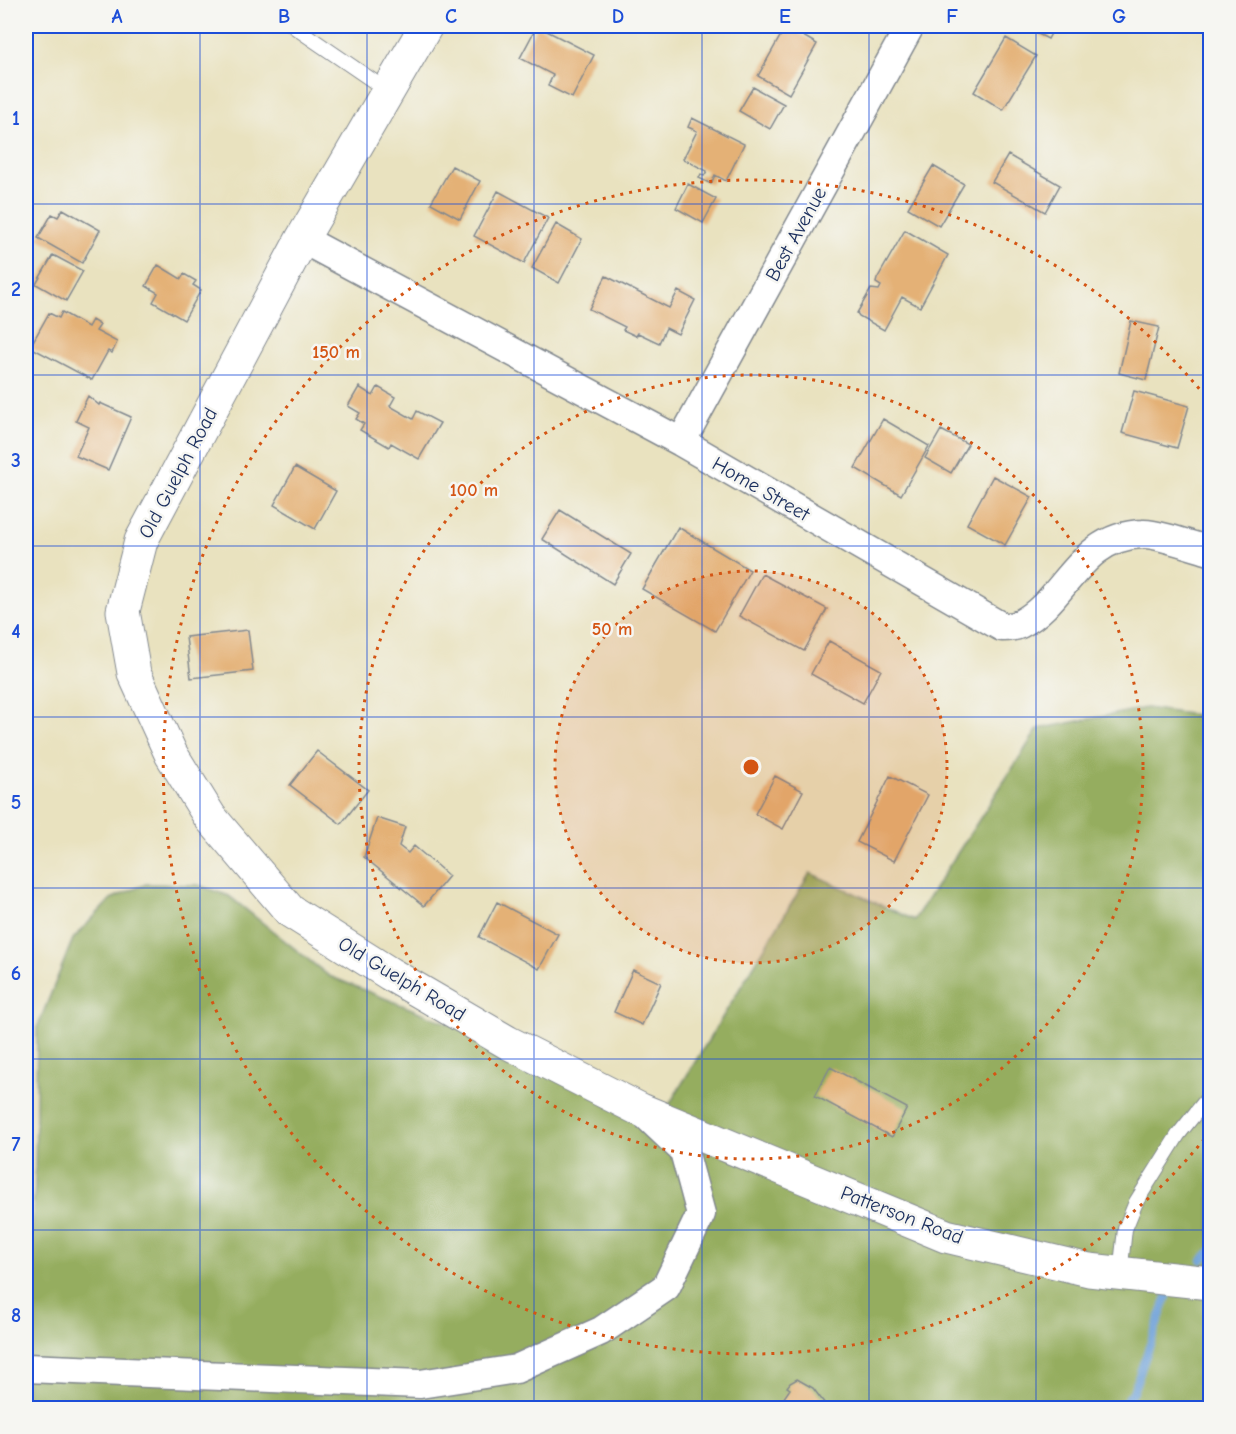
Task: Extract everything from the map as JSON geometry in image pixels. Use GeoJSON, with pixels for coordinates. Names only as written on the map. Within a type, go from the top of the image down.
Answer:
{"type":"FeatureCollection","features":[{"type":"Feature","properties":{"kind":"street","name":"Old Guelph Road"},"geometry":{"type":"LineString","coordinates":[[26,1368],[420,1384],[516,1370],[601,1331],[666,1287],[701,1214],[684,1151],[641,1110],[507,1042],[390,974],[290,911],[210,817],[171,754],[134,673],[123,611],[141,541],[302,239],[426,26]]}},
{"type":"Feature","properties":{"kind":"street","name":"Best Avenue"},"geometry":{"type":"LineString","coordinates":[[681,442],[910,26]]}},
{"type":"Feature","properties":{"kind":"street","name":"Home Street"},"geometry":{"type":"LineString","coordinates":[[302,239],[681,442],[1002,627],[1018,625],[1039,610],[1090,554],[1118,539],[1145,533],[1210,551]]}},
{"type":"Feature","properties":{"kind":"street","name":"Patterson Road"},"geometry":{"type":"LineString","coordinates":[[641,1110],[946,1236],[1089,1270],[1210,1283]]}},
{"type":"Feature","properties":{"kind":"lane"},"geometry":{"type":"LineString","coordinates":[[293,26],[388,91]]}},
{"type":"Feature","properties":{"kind":"lane"},"geometry":{"type":"LineString","coordinates":[[1119,1274],[1125,1229],[1136,1202],[1178,1135],[1210,1095]]}},
{"type":"Feature","properties":{"kind":"green space"},"geometry":{"type":"Polygon","coordinates":[[[1146,708],[1210,717],[1210,1408],[26,1408],[26,1287],[35,1187],[37,1028],[73,939],[111,899],[146,884],[198,885],[229,896],[329,976],[666,1110],[810,873],[914,920],[1038,729],[1146,708]]]}},
{"type":"Feature","properties":{"kind":"building"},"geometry":{"type":"Polygon","coordinates":[[[537,26],[594,55],[572,98],[548,86],[553,75],[520,58],[537,26]]]}},
{"type":"Feature","properties":{"kind":"building"},"geometry":{"type":"Polygon","coordinates":[[[786,26],[817,44],[789,94],[758,76],[786,26]]]}},
{"type":"Feature","properties":{"kind":"building"},"geometry":{"type":"Polygon","coordinates":[[[1022,26],[1055,26],[1048,39],[1022,26]]]}},
{"type":"Feature","properties":{"kind":"building"},"geometry":{"type":"Polygon","coordinates":[[[1006,38],[1036,56],[1003,110],[974,92],[1006,38]]]}},
{"type":"Feature","properties":{"kind":"building"},"geometry":{"type":"Polygon","coordinates":[[[753,87],[784,104],[770,129],[739,111],[753,87]]]}},
{"type":"Feature","properties":{"kind":"building"},"geometry":{"type":"Polygon","coordinates":[[[692,118],[744,144],[726,181],[715,175],[711,184],[699,178],[707,171],[683,159],[697,131],[688,127],[692,118]]]}},
{"type":"Feature","properties":{"kind":"building"},"geometry":{"type":"Polygon","coordinates":[[[1008,155],[1060,185],[1045,212],[992,182],[1008,155]]]}},
{"type":"Feature","properties":{"kind":"building"},"geometry":{"type":"Polygon","coordinates":[[[452,166],[480,181],[460,219],[431,203],[452,166]]]}},
{"type":"Feature","properties":{"kind":"building"},"geometry":{"type":"Polygon","coordinates":[[[933,166],[964,184],[939,226],[908,208],[933,166]]]}},
{"type":"Feature","properties":{"kind":"building"},"geometry":{"type":"Polygon","coordinates":[[[688,184],[716,199],[703,223],[676,208],[688,184]]]}},
{"type":"Feature","properties":{"kind":"building"},"geometry":{"type":"Polygon","coordinates":[[[498,191],[548,218],[524,263],[474,236],[498,191]]]}},
{"type":"Feature","properties":{"kind":"building"},"geometry":{"type":"Polygon","coordinates":[[[63,209],[100,230],[82,263],[38,238],[52,214],[58,217],[63,209]]]}},
{"type":"Feature","properties":{"kind":"building"},"geometry":{"type":"Polygon","coordinates":[[[556,224],[582,239],[559,283],[532,268],[556,224]]]}},
{"type":"Feature","properties":{"kind":"building"},"geometry":{"type":"Polygon","coordinates":[[[905,230],[948,255],[920,307],[902,297],[884,330],[857,313],[871,289],[879,290],[881,286],[876,283],[877,279],[905,230]]]}},
{"type":"Feature","properties":{"kind":"building"},"geometry":{"type":"Polygon","coordinates":[[[53,255],[83,271],[66,301],[36,284],[53,255]]]}},
{"type":"Feature","properties":{"kind":"building"},"geometry":{"type":"Polygon","coordinates":[[[158,265],[181,279],[184,274],[196,281],[193,285],[201,290],[184,320],[153,302],[158,293],[146,286],[158,265]]]}},
{"type":"Feature","properties":{"kind":"building"},"geometry":{"type":"Polygon","coordinates":[[[606,276],[669,308],[678,291],[695,300],[678,334],[666,328],[659,343],[638,333],[636,336],[623,330],[625,327],[589,309],[606,276]]]}},
{"type":"Feature","properties":{"kind":"building"},"geometry":{"type":"Polygon","coordinates":[[[62,312],[88,327],[92,320],[100,325],[96,331],[117,342],[112,353],[108,351],[92,380],[30,347],[49,313],[59,318],[62,312]]]}},
{"type":"Feature","properties":{"kind":"building"},"geometry":{"type":"Polygon","coordinates":[[[1131,321],[1159,327],[1146,380],[1119,373],[1131,321]]]}},
{"type":"Feature","properties":{"kind":"building"},"geometry":{"type":"Polygon","coordinates":[[[359,387],[373,396],[378,387],[395,397],[390,406],[413,419],[417,411],[440,423],[419,459],[391,443],[389,447],[360,430],[364,424],[356,419],[360,413],[348,406],[359,387]]]}},
{"type":"Feature","properties":{"kind":"building"},"geometry":{"type":"Polygon","coordinates":[[[1134,391],[1189,406],[1177,448],[1122,433],[1134,391]]]}},
{"type":"Feature","properties":{"kind":"building"},"geometry":{"type":"Polygon","coordinates":[[[88,396],[99,405],[100,403],[131,417],[108,470],[76,456],[89,427],[76,421],[88,396]]]}},
{"type":"Feature","properties":{"kind":"building"},"geometry":{"type":"Polygon","coordinates":[[[883,419],[929,446],[901,495],[855,468],[883,419]]]}},
{"type":"Feature","properties":{"kind":"building"},"geometry":{"type":"Polygon","coordinates":[[[941,430],[968,444],[951,473],[925,458],[941,430]]]}},
{"type":"Feature","properties":{"kind":"building"},"geometry":{"type":"Polygon","coordinates":[[[295,467],[336,491],[315,529],[274,505],[295,467]]]}},
{"type":"Feature","properties":{"kind":"building"},"geometry":{"type":"Polygon","coordinates":[[[993,476],[1032,497],[1005,545],[967,524],[993,476]]]}},
{"type":"Feature","properties":{"kind":"building"},"geometry":{"type":"Polygon","coordinates":[[[560,510],[631,554],[613,584],[542,539],[560,510]]]}},
{"type":"Feature","properties":{"kind":"building"},"geometry":{"type":"Polygon","coordinates":[[[678,527],[750,570],[715,631],[642,589],[678,527]]]}},
{"type":"Feature","properties":{"kind":"building"},"geometry":{"type":"Polygon","coordinates":[[[762,574],[827,609],[804,651],[739,616],[762,574]]]}},
{"type":"Feature","properties":{"kind":"building"},"geometry":{"type":"Polygon","coordinates":[[[248,630],[253,671],[191,678],[186,637],[248,630]]]}},
{"type":"Feature","properties":{"kind":"building"},"geometry":{"type":"Polygon","coordinates":[[[829,641],[881,670],[863,703],[811,674],[829,641]]]}},
{"type":"Feature","properties":{"kind":"building"},"geometry":{"type":"Polygon","coordinates":[[[317,751],[368,790],[341,824],[290,785],[317,751]]]}},
{"type":"Feature","properties":{"kind":"building"},"geometry":{"type":"Polygon","coordinates":[[[775,776],[803,791],[783,829],[755,814],[775,776]]]}},
{"type":"Feature","properties":{"kind":"building"},"geometry":{"type":"Polygon","coordinates":[[[890,776],[928,795],[894,861],[857,842],[890,776]]]}},
{"type":"Feature","properties":{"kind":"building"},"geometry":{"type":"Polygon","coordinates":[[[377,818],[405,827],[399,846],[408,853],[414,846],[449,876],[424,906],[364,857],[377,818]]]}},
{"type":"Feature","properties":{"kind":"building"},"geometry":{"type":"Polygon","coordinates":[[[497,902],[558,934],[539,969],[479,937],[497,902]]]}},
{"type":"Feature","properties":{"kind":"building"},"geometry":{"type":"Polygon","coordinates":[[[633,970],[661,983],[642,1025],[614,1012],[633,970]]]}},
{"type":"Feature","properties":{"kind":"building"},"geometry":{"type":"Polygon","coordinates":[[[830,1067],[907,1108],[892,1137],[815,1096],[830,1067]]]}},
{"type":"Feature","properties":{"kind":"building"},"geometry":{"type":"Polygon","coordinates":[[[797,1379],[813,1388],[828,1408],[777,1408],[790,1389],[787,1387],[797,1379]]]}},
{"type":"Feature","properties":{"kind":"waterway"},"geometry":{"type":"LineString","coordinates":[[1202,1260],[1210,1252]]}},
{"type":"Feature","properties":{"kind":"waterway"},"geometry":{"type":"LineString","coordinates":[[1120,1408],[1133,1392],[1168,1294]]}}]}
